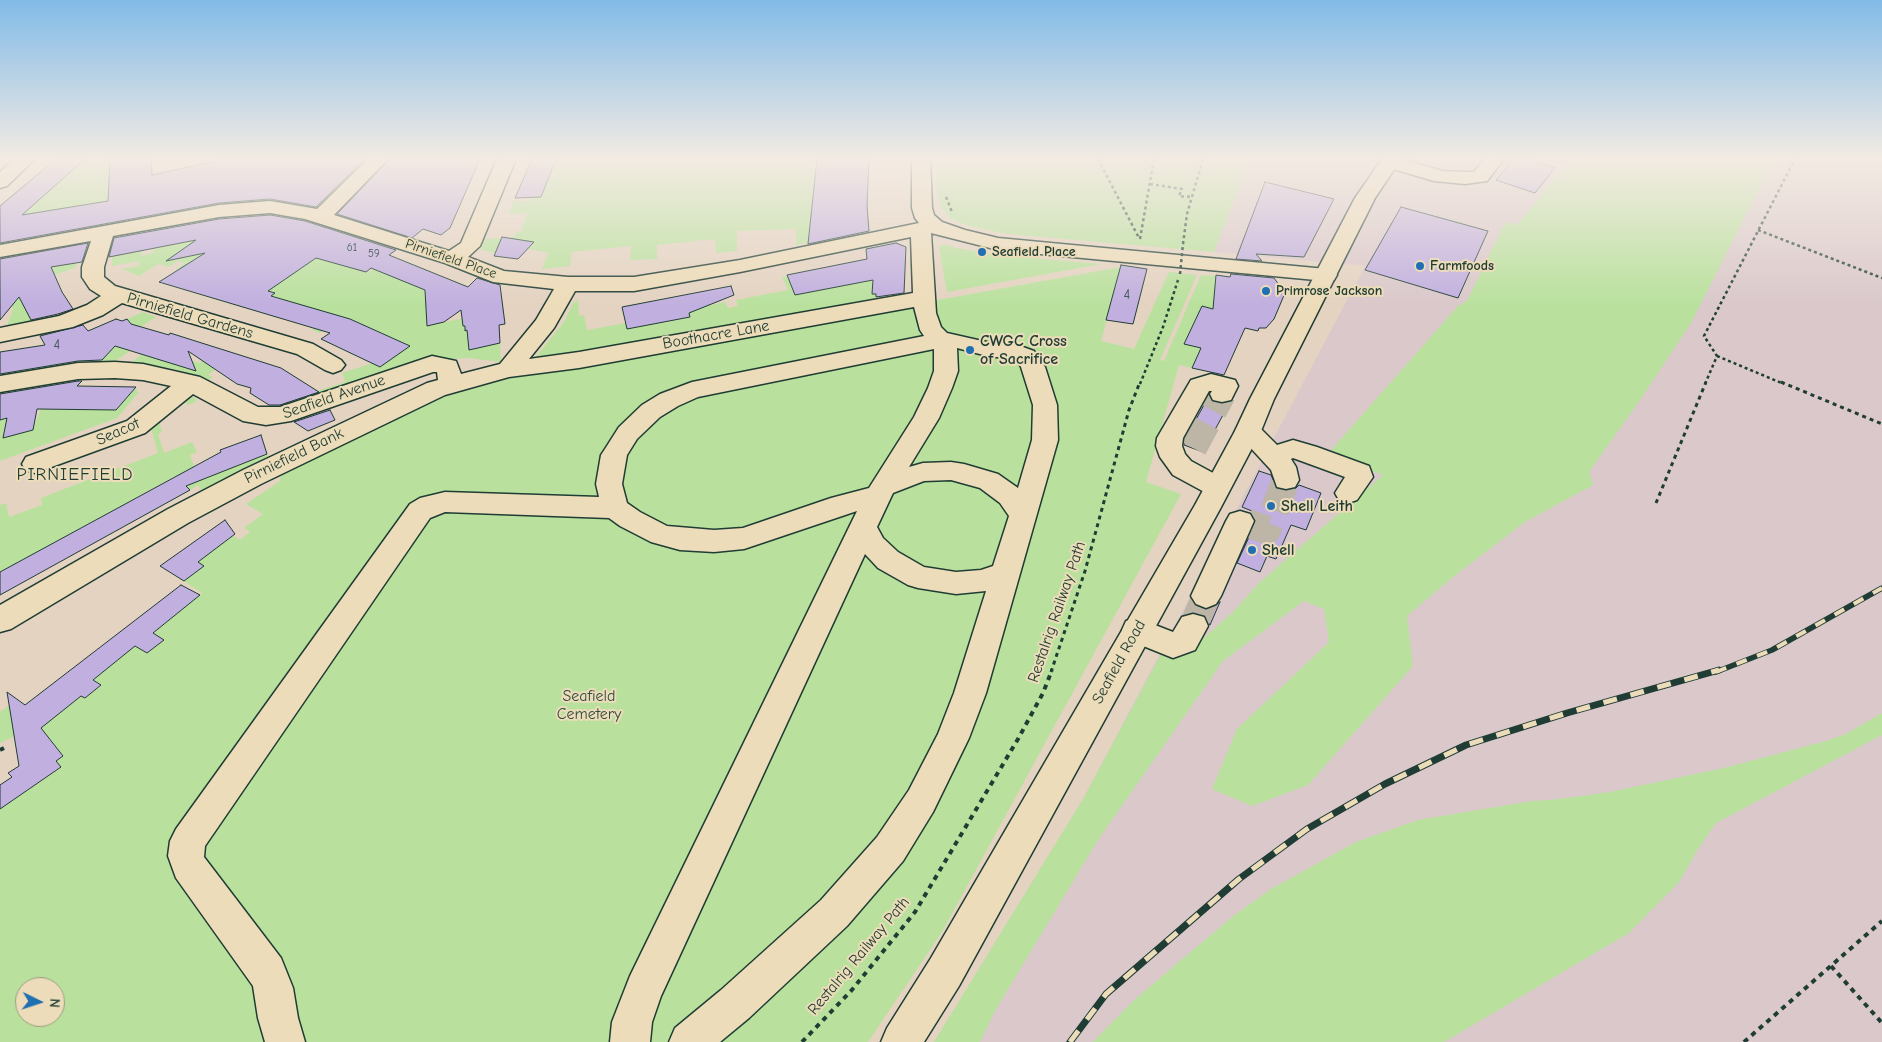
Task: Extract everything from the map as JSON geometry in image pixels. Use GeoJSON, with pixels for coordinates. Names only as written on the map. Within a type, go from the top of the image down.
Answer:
{"type":"FeatureCollection","features":[{"type":"Feature","properties":{"kind":"street","name":"Pirniefield Place"},"geometry":{"type":"LineString","coordinates":[[0,252],[245,208]]}},
{"type":"Feature","properties":{"kind":"street","name":"Pirniefield Place"},"geometry":{"type":"LineString","coordinates":[[259,208],[292,210],[452,259],[501,277],[568,284],[642,283],[740,266],[928,228]]}},
{"type":"Feature","properties":{"kind":"street"},"geometry":{"type":"LineString","coordinates":[[319,218],[330,208]]}},
{"type":"Feature","properties":{"kind":"street"},"geometry":{"type":"LineString","coordinates":[[452,259],[470,246],[486,208]]}},
{"type":"Feature","properties":{"kind":"street"},"geometry":{"type":"LineString","coordinates":[[630,1042],[632,1022],[644,990],[882,491],[926,418],[946,371],[946,350],[941,340],[926,322],[924,298],[928,228],[923,208]]}},
{"type":"Feature","properties":{"kind":"street","name":"Seafield Road"},"geometry":{"type":"LineString","coordinates":[[901,1042],[945,972],[1212,498],[1361,208]]}},
{"type":"Feature","properties":{"kind":"street"},"geometry":{"type":"LineString","coordinates":[[928,228],[998,244],[1140,249],[1326,275]]}},
{"type":"Feature","properties":{"kind":"street","name":"Pirniefield Gardens"},"geometry":{"type":"LineString","coordinates":[[104,233],[93,267],[93,277],[102,288],[120,296],[305,349],[333,365]]}},
{"type":"Feature","properties":{"kind":"street"},"geometry":{"type":"LineString","coordinates":[[508,369],[546,323],[568,284]]}},
{"type":"Feature","properties":{"kind":"street"},"geometry":{"type":"LineString","coordinates":[[0,335],[49,327],[65,322],[95,310],[120,296]]}},
{"type":"Feature","properties":{"kind":"street","name":"Boothacre Lane"},"geometry":{"type":"LineString","coordinates":[[508,369],[579,360],[924,298]]}},
{"type":"Feature","properties":{"kind":"street"},"geometry":{"type":"LineString","coordinates":[[615,508],[610,492],[609,474],[619,445],[628,433],[651,411],[669,400],[692,390],[941,340],[956,341],[984,349],[1019,352],[1030,360],[1045,405],[1046,427],[1043,446],[970,693],[953,738],[921,801],[895,843],[834,913],[735,1004],[689,1042]]}},
{"type":"Feature","properties":{"kind":"street","name":"Seafield Avenue"},"geometry":{"type":"LineString","coordinates":[[0,384],[57,373],[97,370],[143,372],[191,384],[252,415],[266,417],[282,415],[432,364],[448,366],[450,384]]}},
{"type":"Feature","properties":{"kind":"street","name":"Pirniefield Bank"},"geometry":{"type":"LineString","coordinates":[[0,620],[178,516],[252,477],[419,397],[450,384],[508,369]]}},
{"type":"Feature","properties":{"kind":"street"},"geometry":{"type":"LineString","coordinates":[[1206,596],[1244,522],[1212,498],[1190,460],[1173,457],[1169,446],[1170,438],[1202,384],[1211,382],[1226,386],[1222,394]]}},
{"type":"Feature","properties":{"kind":"street","name":"Seacot"},"geometry":{"type":"LineString","coordinates":[[35,464],[136,427],[191,384]]}},
{"type":"Feature","properties":{"kind":"street"},"geometry":{"type":"LineString","coordinates":[[1248,431],[1283,467],[1286,480]]}},
{"type":"Feature","properties":{"kind":"street"},"geometry":{"type":"LineString","coordinates":[[1272,455],[1293,449],[1360,473],[1360,477],[1348,493]]}},
{"type":"Feature","properties":{"kind":"street"},"geometry":{"type":"LineString","coordinates":[[285,1042],[278,1018],[274,988],[267,972],[190,866],[186,856],[188,841],[420,511],[430,505],[445,502],[615,508],[630,519],[661,535],[714,542],[762,533],[882,491],[903,477],[937,470],[964,472],[989,481],[1010,496],[1023,515]]}},
{"type":"Feature","properties":{"kind":"street"},"geometry":{"type":"LineString","coordinates":[[864,528],[873,545],[888,560],[918,576],[956,583],[982,581],[1005,574]]}},
{"type":"Feature","properties":{"kind":"street"},"geometry":{"type":"LineString","coordinates":[[1137,630],[1177,644],[1184,641],[1193,626]]}},
{"type":"Feature","properties":{"kind":"path"},"geometry":{"type":"LineString","coordinates":[[950,208],[957,217]]}},
{"type":"Feature","properties":{"kind":"path"},"geometry":{"type":"LineString","coordinates":[[1121,208],[1140,249]]}},
{"type":"Feature","properties":{"kind":"path"},"geometry":{"type":"LineString","coordinates":[[1140,249],[1146,208]]}},
{"type":"Feature","properties":{"kind":"path","name":"Restalrig Railway Path"},"geometry":{"type":"LineString","coordinates":[[802,1042],[850,990],[915,912],[1018,739],[1043,693],[1062,647],[1129,410],[1163,327],[1180,274],[1183,244],[1190,208]]}},
{"type":"Feature","properties":{"kind":"path"},"geometry":{"type":"LineString","coordinates":[[1770,208],[1704,336],[1717,356],[1882,424]]}},
{"type":"Feature","properties":{"kind":"path"},"geometry":{"type":"LineString","coordinates":[[1758,230],[1882,278]]}},
{"type":"Feature","properties":{"kind":"path"},"geometry":{"type":"LineString","coordinates":[[1656,502],[1717,356]]}},
{"type":"Feature","properties":{"kind":"path"},"geometry":{"type":"LineString","coordinates":[[1744,1042],[1882,921]]}},
{"type":"Feature","properties":{"kind":"path"},"geometry":{"type":"LineString","coordinates":[[1831,966],[1882,1023]]}},
{"type":"Feature","properties":{"kind":"shaded area"},"geometry":{"type":"Polygon","coordinates":[[[1231,208],[1882,208],[1882,1042],[934,1042],[1083,799],[1365,266],[1214,252],[1231,208]]]}},
{"type":"Feature","properties":{"kind":"green space"},"geometry":{"type":"Polygon","coordinates":[[[24,208],[93,208],[35,220],[0,212],[24,208]]]}},
{"type":"Feature","properties":{"kind":"green space"},"geometry":{"type":"Polygon","coordinates":[[[511,208],[811,208],[844,236],[796,245],[796,229],[737,231],[737,251],[716,253],[715,239],[657,245],[657,259],[630,260],[631,246],[572,252],[570,266],[542,269],[548,253],[528,249],[533,242],[501,254],[481,250],[484,239],[514,237],[516,232],[521,232],[527,213],[508,214],[511,208]]]}},
{"type":"Feature","properties":{"kind":"green space"},"geometry":{"type":"Polygon","coordinates":[[[941,208],[1231,208],[1214,252],[1007,234],[969,226],[951,219],[941,208]]]}},
{"type":"Feature","properties":{"kind":"green space"},"geometry":{"type":"Polygon","coordinates":[[[1531,208],[1750,208],[1691,323],[1589,472],[1593,485],[1525,522],[1453,577],[1407,616],[1413,666],[1308,785],[1252,806],[1212,789],[1237,729],[1329,642],[1324,609],[1304,601],[1223,661],[1098,840],[996,1009],[980,1042],[934,1042],[1083,799],[1161,654],[1183,656],[1233,612],[1260,582],[1383,475],[1326,456],[1458,306],[1467,301],[1505,222],[1517,225],[1531,208]]]}},
{"type":"Feature","properties":{"kind":"green space"},"geometry":{"type":"Polygon","coordinates":[[[197,240],[296,272],[336,244],[321,259],[368,273],[373,269],[405,280],[414,286],[443,298],[462,300],[501,292],[501,294],[483,298],[483,305],[426,317],[427,326],[464,318],[465,330],[470,330],[469,349],[500,343],[501,362],[469,358],[441,360],[305,404],[305,395],[345,382],[342,373],[373,363],[410,346],[351,319],[334,324],[319,333],[312,330],[314,328],[176,269],[185,263],[178,261],[169,267],[158,264],[139,276],[122,269],[139,266],[140,261],[112,266],[112,257],[142,251],[141,256],[153,253],[154,249],[197,240]]]}},
{"type":"Feature","properties":{"kind":"green space"},"geometry":{"type":"Polygon","coordinates":[[[941,245],[998,255],[1101,264],[947,292],[939,248],[941,245]]]}},
{"type":"Feature","properties":{"kind":"green space"},"geometry":{"type":"Polygon","coordinates":[[[877,260],[872,294],[876,294],[875,303],[585,355],[534,359],[564,322],[573,303],[578,300],[579,316],[584,315],[587,330],[626,323],[628,329],[638,327],[661,315],[664,323],[690,317],[688,310],[725,302],[728,308],[738,306],[736,300],[788,290],[782,277],[877,260]]]}},
{"type":"Feature","properties":{"kind":"green space"},"geometry":{"type":"Polygon","coordinates":[[[77,263],[75,268],[36,281],[41,314],[46,322],[6,328],[13,309],[0,277],[77,263]]]}},
{"type":"Feature","properties":{"kind":"green space","name":"Seafield Cemetery"},"geometry":{"type":"Polygon","coordinates":[[[1121,267],[1101,341],[1134,349],[1169,272],[1197,275],[1160,360],[1164,361],[1201,275],[1216,276],[1227,312],[1202,306],[1184,343],[1201,348],[1192,368],[1179,365],[1146,482],[1181,494],[942,932],[868,1042],[0,1042],[0,809],[61,768],[56,761],[63,756],[39,725],[0,743],[0,712],[17,699],[22,707],[29,701],[48,714],[55,709],[61,712],[81,696],[85,698],[101,686],[93,680],[135,646],[147,653],[164,640],[153,633],[202,593],[177,577],[185,571],[192,575],[204,566],[197,562],[233,536],[240,540],[250,532],[244,528],[263,514],[246,504],[280,481],[281,473],[466,385],[1121,267]]]}},
{"type":"Feature","properties":{"kind":"green space"},"geometry":{"type":"Polygon","coordinates":[[[143,312],[156,317],[121,340],[120,348],[130,351],[111,364],[97,365],[109,352],[103,351],[90,365],[0,380],[0,366],[132,326],[127,319],[143,312]]]}},
{"type":"Feature","properties":{"kind":"green space"},"geometry":{"type":"Polygon","coordinates":[[[181,339],[186,359],[199,363],[216,350],[206,363],[218,367],[208,375],[213,377],[209,380],[192,374],[128,365],[142,354],[153,358],[181,339]]]}},
{"type":"Feature","properties":{"kind":"green space"},"geometry":{"type":"Polygon","coordinates":[[[50,388],[47,409],[116,410],[134,389],[138,389],[136,392],[139,392],[117,418],[0,461],[0,420],[7,418],[3,437],[32,430],[50,388]]]}},
{"type":"Feature","properties":{"kind":"green space"},"geometry":{"type":"Polygon","coordinates":[[[190,397],[195,397],[196,402],[187,405],[186,402],[173,406],[174,410],[158,416],[162,432],[158,434],[164,453],[192,442],[197,452],[190,455],[199,480],[267,454],[270,458],[202,492],[198,485],[190,490],[175,476],[0,572],[0,505],[6,503],[9,517],[42,505],[41,498],[158,453],[151,428],[153,418],[167,406],[190,397]]]}},
{"type":"Feature","properties":{"kind":"green space"},"geometry":{"type":"Polygon","coordinates":[[[1882,713],[1882,735],[1716,823],[1679,882],[1629,933],[1444,1042],[1093,1042],[1133,1001],[1232,917],[1271,889],[1356,842],[1418,820],[1532,801],[1610,792],[1724,768],[1826,741],[1846,734],[1882,713]]]}},
{"type":"Feature","properties":{"kind":"building"},"geometry":{"type":"Polygon","coordinates":[[[0,208],[30,208],[22,215],[67,208],[194,208],[0,243],[0,208]]]}},
{"type":"Feature","properties":{"kind":"building"},"geometry":{"type":"Polygon","coordinates":[[[343,208],[459,208],[450,228],[441,235],[423,229],[412,238],[337,214],[343,208]]]}},
{"type":"Feature","properties":{"kind":"building"},"geometry":{"type":"Polygon","coordinates":[[[812,208],[867,208],[869,231],[808,244],[812,208]]]}},
{"type":"Feature","properties":{"kind":"building"},"geometry":{"type":"Polygon","coordinates":[[[1255,208],[1330,208],[1304,257],[1256,254],[1262,261],[1236,259],[1255,208]]]}},
{"type":"Feature","properties":{"kind":"building"},"geometry":{"type":"Polygon","coordinates":[[[1401,208],[1488,231],[1458,298],[1365,270],[1401,208]]]}},
{"type":"Feature","properties":{"kind":"building"},"geometry":{"type":"Polygon","coordinates":[[[270,215],[305,221],[396,250],[389,255],[468,287],[477,278],[500,285],[505,324],[499,325],[500,343],[469,350],[467,330],[465,331],[465,326],[463,326],[461,310],[444,322],[427,326],[425,290],[371,268],[366,272],[316,258],[268,291],[275,293],[271,296],[350,319],[410,346],[380,367],[321,339],[330,333],[159,282],[205,253],[166,261],[196,240],[109,257],[114,238],[219,219],[270,215]]]}},
{"type":"Feature","properties":{"kind":"building"},"geometry":{"type":"Polygon","coordinates":[[[502,237],[534,242],[518,259],[494,256],[502,237]]]}},
{"type":"Feature","properties":{"kind":"building"},"geometry":{"type":"Polygon","coordinates":[[[88,243],[82,262],[51,267],[62,292],[73,309],[31,320],[19,297],[0,320],[0,259],[88,243]]]}},
{"type":"Feature","properties":{"kind":"building"},"geometry":{"type":"Polygon","coordinates":[[[896,243],[906,247],[904,293],[876,297],[876,294],[872,294],[873,280],[795,295],[787,275],[867,259],[866,249],[896,243]]]}},
{"type":"Feature","properties":{"kind":"building"},"geometry":{"type":"Polygon","coordinates":[[[1121,265],[1147,269],[1133,324],[1106,320],[1121,265]]]}},
{"type":"Feature","properties":{"kind":"building"},"geometry":{"type":"Polygon","coordinates":[[[1231,274],[1274,278],[1285,293],[1274,319],[1266,328],[1259,328],[1258,331],[1245,328],[1224,375],[1192,368],[1201,348],[1184,344],[1202,306],[1213,309],[1216,275],[1230,277],[1231,274]]]}},
{"type":"Feature","properties":{"kind":"building"},"geometry":{"type":"Polygon","coordinates":[[[731,286],[734,295],[689,313],[690,317],[627,329],[622,307],[731,286]]]}},
{"type":"Feature","properties":{"kind":"building"},"geometry":{"type":"Polygon","coordinates":[[[116,319],[122,321],[127,319],[131,324],[169,335],[170,333],[281,368],[319,392],[280,405],[269,405],[250,393],[251,388],[237,384],[188,351],[196,371],[115,346],[102,360],[78,361],[0,374],[0,352],[45,345],[40,336],[83,325],[88,331],[116,319]]]}},
{"type":"Feature","properties":{"kind":"building"},"geometry":{"type":"Polygon","coordinates":[[[82,381],[77,386],[136,387],[116,410],[37,409],[33,430],[3,438],[7,418],[0,420],[0,394],[82,381]]]}},
{"type":"Feature","properties":{"kind":"building"},"geometry":{"type":"Polygon","coordinates":[[[1209,396],[1213,402],[1222,404],[1230,402],[1203,452],[1184,445],[1185,439],[1209,396]]]}},
{"type":"Feature","properties":{"kind":"building"},"geometry":{"type":"Polygon","coordinates":[[[330,410],[335,420],[308,431],[294,422],[330,410]]]}},
{"type":"Feature","properties":{"kind":"building"},"geometry":{"type":"Polygon","coordinates":[[[261,435],[267,454],[186,486],[190,490],[0,595],[0,572],[221,452],[220,450],[261,435]]]}},
{"type":"Feature","properties":{"kind":"building"},"geometry":{"type":"Polygon","coordinates":[[[1259,471],[1271,475],[1277,489],[1286,491],[1295,489],[1299,485],[1321,493],[1306,530],[1291,525],[1276,559],[1267,556],[1260,572],[1237,563],[1256,522],[1252,511],[1242,507],[1259,471]]]}},
{"type":"Feature","properties":{"kind":"building"},"geometry":{"type":"Polygon","coordinates":[[[225,520],[235,534],[198,562],[204,566],[184,581],[160,566],[225,520]]]}},
{"type":"Feature","properties":{"kind":"building"},"geometry":{"type":"Polygon","coordinates":[[[181,585],[200,595],[153,633],[164,640],[147,653],[135,646],[93,680],[101,685],[85,698],[81,696],[41,728],[63,756],[56,761],[61,767],[0,809],[0,785],[12,777],[8,773],[19,766],[7,692],[25,705],[181,585]]]}},
{"type":"Feature","properties":{"kind":"building"},"geometry":{"type":"Polygon","coordinates":[[[1220,602],[1210,625],[1204,615],[1193,612],[1187,614],[1193,603],[1195,606],[1207,610],[1220,602]]]}},
{"type":"Feature","properties":{"kind":"tunnel"},"geometry":{"type":"LineString","coordinates":[[1193,448],[1222,394]]}},
{"type":"Feature","properties":{"kind":"tunnel"},"geometry":{"type":"LineString","coordinates":[[1247,523],[1267,530],[1286,480]]}},
{"type":"Feature","properties":{"kind":"tunnel"},"geometry":{"type":"LineString","coordinates":[[1193,626],[1206,596]]}},
{"type":"Feature","properties":{"kind":"railway"},"geometry":{"type":"LineString","coordinates":[[1716,672],[1772,650],[1882,588]]}},
{"type":"Feature","properties":{"kind":"railway"},"geometry":{"type":"LineString","coordinates":[[1070,1042],[1106,994],[1239,879],[1307,829],[1385,784],[1466,745],[1567,713],[1719,670]]}},
{"type":"Feature","properties":{"kind":"place","name":"Seafield Place"},"geometry":{"type":"Point","coordinates":[982,252]}},
{"type":"Feature","properties":{"kind":"place","name":"Farmfoods"},"geometry":{"type":"Point","coordinates":[1420,266]}},
{"type":"Feature","properties":{"kind":"place","name":"Primrose Jackson"},"geometry":{"type":"Point","coordinates":[1266,291]}},
{"type":"Feature","properties":{"kind":"place","name":"CWGC Cross of Sacrifice"},"geometry":{"type":"Point","coordinates":[970,350]}},
{"type":"Feature","properties":{"kind":"place","name":"Shell Leith"},"geometry":{"type":"Point","coordinates":[1271,506]}},
{"type":"Feature","properties":{"kind":"place","name":"Shell"},"geometry":{"type":"Point","coordinates":[1252,550]}},
{"type":"Feature","properties":{"kind":"district","name":"PIRNIEFIELD"},"geometry":{"type":"Point","coordinates":[75,475]}}]}
